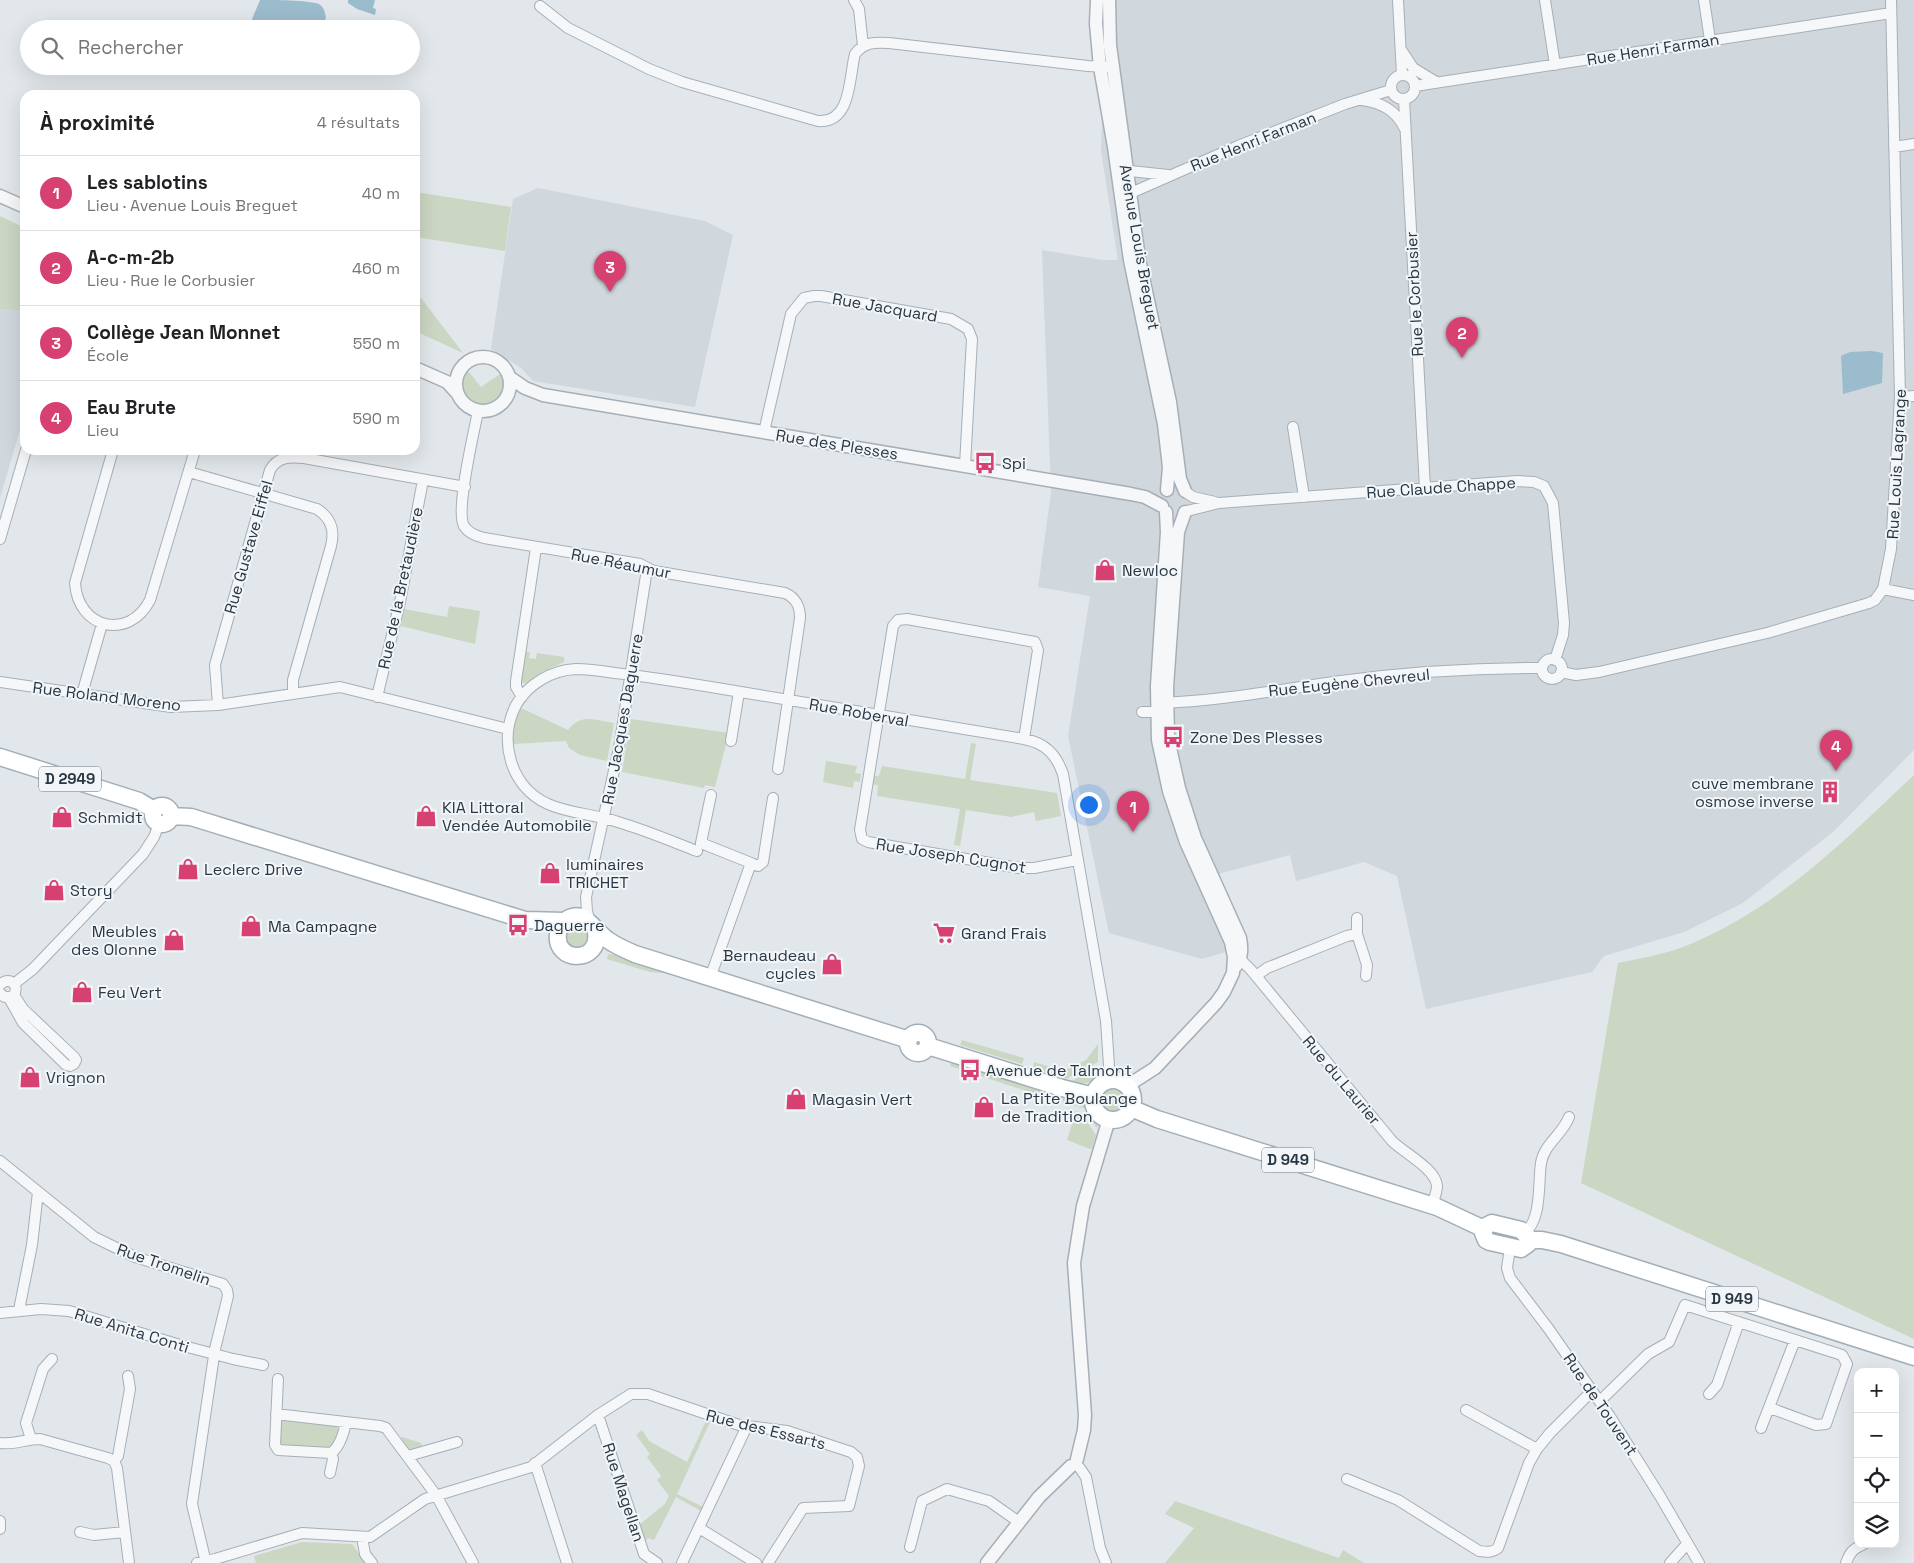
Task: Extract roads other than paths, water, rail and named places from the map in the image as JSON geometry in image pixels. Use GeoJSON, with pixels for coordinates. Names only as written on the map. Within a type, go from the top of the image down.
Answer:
{"type":"FeatureCollection","features":[{"type":"Feature","properties":{"kind":"main road","name":"D 2949"},"geometry":{"type":"LineString","coordinates":[[0,757],[139,801],[161,816]]}},
{"type":"Feature","properties":{"kind":"main road"},"geometry":{"type":"LineString","coordinates":[[161,816],[191,817],[525,920],[544,931],[558,942],[563,950],[571,955],[582,956],[590,951],[596,942],[594,927]]}},
{"type":"Feature","properties":{"kind":"main road"},"geometry":{"type":"LineString","coordinates":[[525,920],[582,917],[610,942],[635,954],[909,1040],[916,1034],[922,1034],[926,1038],[928,1046],[1062,1088],[1094,1096]]}},
{"type":"Feature","properties":{"kind":"main road"},"geometry":{"type":"LineString","coordinates":[[558,942],[558,930],[569,919]]}},
{"type":"Feature","properties":{"kind":"main road"},"geometry":{"type":"LineString","coordinates":[[590,951],[635,954]]}},
{"type":"Feature","properties":{"kind":"main road"},"geometry":{"type":"LineString","coordinates":[[1110,1080],[1117,1080],[1127,1086],[1132,1094],[1131,1108],[1122,1117],[1109,1119],[1098,1112],[1094,1104],[1094,1096],[1098,1087],[1110,1080]]}},
{"type":"Feature","properties":{"kind":"main road","name":"D 949"},"geometry":{"type":"LineString","coordinates":[[1131,1108],[1157,1119],[1432,1205],[1484,1229]]}},
{"type":"Feature","properties":{"kind":"main road"},"geometry":{"type":"LineString","coordinates":[[1492,1223],[1527,1236],[1525,1247],[1521,1250],[1486,1240],[1484,1229],[1492,1223]]}},
{"type":"Feature","properties":{"kind":"main road","name":"D 949"},"geometry":{"type":"LineString","coordinates":[[1527,1236],[1549,1241],[1914,1357]]}},
{"type":"Feature","properties":{"kind":"street"},"geometry":{"type":"LineString","coordinates":[[854,0],[859,9],[863,46]]}},
{"type":"Feature","properties":{"kind":"street","name":"Avenue Louis Breguet"},"geometry":{"type":"LineString","coordinates":[[1097,0],[1096,24],[1106,67],[1122,170],[1130,260],[1164,424],[1169,467],[1167,490]]}},
{"type":"Feature","properties":{"kind":"street","name":"Avenue Louis Breguet"},"geometry":{"type":"LineString","coordinates":[[1106,67],[1109,0]]}},
{"type":"Feature","properties":{"kind":"street"},"geometry":{"type":"LineString","coordinates":[[1398,0],[1402,75]]}},
{"type":"Feature","properties":{"kind":"street"},"geometry":{"type":"LineString","coordinates":[[1545,0],[1555,65]]}},
{"type":"Feature","properties":{"kind":"street"},"geometry":{"type":"LineString","coordinates":[[1704,0],[1710,40]]}},
{"type":"Feature","properties":{"kind":"street","name":"Rue Louis Lagrange"},"geometry":{"type":"LineString","coordinates":[[1883,589],[1888,574],[1893,533],[1900,397],[1891,0]]}},
{"type":"Feature","properties":{"kind":"street"},"geometry":{"type":"LineString","coordinates":[[540,6],[568,28],[649,69],[682,82],[818,121],[835,117],[844,107],[855,54],[863,46],[877,42],[1106,67]]}},
{"type":"Feature","properties":{"kind":"street","name":"Rue Henri Farman"},"geometry":{"type":"LineString","coordinates":[[1415,86],[1891,12]]}},
{"type":"Feature","properties":{"kind":"street"},"geometry":{"type":"LineString","coordinates":[[1400,48],[1413,68],[1438,83]]}},
{"type":"Feature","properties":{"kind":"street"},"geometry":{"type":"LineString","coordinates":[[1402,75],[1412,79],[1415,86],[1413,95],[1404,100],[1395,97],[1391,90],[1393,80],[1402,75]]}},
{"type":"Feature","properties":{"kind":"street","name":"Rue Henri Farman"},"geometry":{"type":"LineString","coordinates":[[1125,196],[1238,146],[1358,99],[1391,90]]}},
{"type":"Feature","properties":{"kind":"street"},"geometry":{"type":"LineString","coordinates":[[1358,99],[1373,101],[1386,107],[1398,118],[1406,130]]}},
{"type":"Feature","properties":{"kind":"street","name":"Rue le Corbusier"},"geometry":{"type":"LineString","coordinates":[[1404,100],[1425,488]]}},
{"type":"Feature","properties":{"kind":"street"},"geometry":{"type":"LineString","coordinates":[[1894,147],[1914,144]]}},
{"type":"Feature","properties":{"kind":"street","name":"Rue Henri Farman"},"geometry":{"type":"LineString","coordinates":[[1122,170],[1172,175]]}},
{"type":"Feature","properties":{"kind":"street"},"geometry":{"type":"LineString","coordinates":[[0,196],[20,205]]}},
{"type":"Feature","properties":{"kind":"street","name":"Avenue Louis Breguet"},"geometry":{"type":"LineString","coordinates":[[1125,196],[1171,409],[1180,479],[1186,492]]}},
{"type":"Feature","properties":{"kind":"street","name":"Rue Jacquard"},"geometry":{"type":"LineString","coordinates":[[764,432],[790,314],[804,298],[821,296],[951,319],[968,329],[972,339],[965,465]]}},
{"type":"Feature","properties":{"kind":"street"},"geometry":{"type":"LineString","coordinates":[[420,369],[446,374],[460,369],[474,358],[486,358],[503,366],[509,377],[509,391],[502,404],[490,410],[478,411],[465,404],[447,382],[420,370]]}},
{"type":"Feature","properties":{"kind":"street"},"geometry":{"type":"LineString","coordinates":[[457,393],[456,380],[460,369]]}},
{"type":"Feature","properties":{"kind":"street","name":"Rue des Plesses"},"geometry":{"type":"LineString","coordinates":[[509,377],[525,388],[543,394],[1131,494],[1145,497],[1164,509]]}},
{"type":"Feature","properties":{"kind":"street","name":"Rue des Plesses"},"geometry":{"type":"LineString","coordinates":[[506,399],[518,395],[543,394]]}},
{"type":"Feature","properties":{"kind":"street"},"geometry":{"type":"LineString","coordinates":[[1900,397],[1914,396]]}},
{"type":"Feature","properties":{"kind":"street","name":"Rue Réaumur"},"geometry":{"type":"LineString","coordinates":[[478,411],[462,513],[464,526],[468,531],[484,538],[640,564],[647,568],[785,593],[791,596],[800,608],[800,618],[786,699],[778,769]]}},
{"type":"Feature","properties":{"kind":"street"},"geometry":{"type":"LineString","coordinates":[[1293,427],[1304,497]]}},
{"type":"Feature","properties":{"kind":"street"},"geometry":{"type":"LineString","coordinates":[[0,539],[25,455]]}},
{"type":"Feature","properties":{"kind":"street"},"geometry":{"type":"LineString","coordinates":[[112,455],[75,583],[78,601],[82,608],[93,620],[109,625],[126,623],[133,620],[146,608],[153,592],[193,455]]}},
{"type":"Feature","properties":{"kind":"street","name":"Rue Gustave Eiffel"},"geometry":{"type":"LineString","coordinates":[[218,706],[215,665],[264,494],[276,461],[286,457],[304,458],[465,487]]}},
{"type":"Feature","properties":{"kind":"street"},"geometry":{"type":"LineString","coordinates":[[188,472],[316,509],[328,518],[333,532],[331,546],[293,680],[293,693]]}},
{"type":"Feature","properties":{"kind":"street","name":"Rue de la Bretaudière"},"geometry":{"type":"LineString","coordinates":[[377,697],[399,605],[423,480]]}},
{"type":"Feature","properties":{"kind":"street","name":"Rue Claude Chappe"},"geometry":{"type":"LineString","coordinates":[[1186,512],[1219,503],[1517,480],[1534,482],[1544,486],[1553,503],[1556,516],[1564,623],[1563,635],[1555,660]]}},
{"type":"Feature","properties":{"kind":"street"},"geometry":{"type":"LineString","coordinates":[[1127,1086],[1155,1068],[1216,1004],[1227,987],[1237,958],[1186,842],[1170,791],[1158,740],[1167,532],[1162,498],[1167,490],[1176,487],[1186,492],[1190,500],[1178,532],[1160,706]]}},
{"type":"Feature","properties":{"kind":"street","name":"Rue des Plesses"},"geometry":{"type":"LineString","coordinates":[[1131,494],[1153,494],[1167,490]]}},
{"type":"Feature","properties":{"kind":"street","name":"Rue Claude Chappe"},"geometry":{"type":"LineString","coordinates":[[1186,492],[1194,497],[1219,503]]}},
{"type":"Feature","properties":{"kind":"street"},"geometry":{"type":"LineString","coordinates":[[1164,509],[1173,516],[1186,512]]}},
{"type":"Feature","properties":{"kind":"street"},"geometry":{"type":"LineString","coordinates":[[522,697],[516,687],[516,681],[536,548]]}},
{"type":"Feature","properties":{"kind":"street","name":"Rue Jacques Daguerre"},"geometry":{"type":"LineString","coordinates":[[586,897],[619,748],[647,568]]}},
{"type":"Feature","properties":{"kind":"street"},"geometry":{"type":"LineString","coordinates":[[1561,672],[1576,675],[1599,672],[1767,633],[1869,603],[1875,600],[1883,589],[1914,595]]}},
{"type":"Feature","properties":{"kind":"street"},"geometry":{"type":"LineString","coordinates":[[879,715],[893,626],[898,620],[907,619],[992,633],[1031,640],[1038,646],[1024,739]]}},
{"type":"Feature","properties":{"kind":"street"},"geometry":{"type":"LineString","coordinates":[[82,694],[102,624]]}},
{"type":"Feature","properties":{"kind":"street"},"geometry":{"type":"LineString","coordinates":[[1555,660],[1561,666],[1561,672],[1557,678],[1550,679],[1544,674],[1542,668],[1547,661],[1555,660]]}},
{"type":"Feature","properties":{"kind":"street","name":"Rue Eugène Chevreul"},"geometry":{"type":"LineString","coordinates":[[1142,712],[1160,706],[1372,678],[1464,669],[1542,668]]}},
{"type":"Feature","properties":{"kind":"street","name":"Rue Roberval"},"geometry":{"type":"LineString","coordinates":[[697,851],[604,818],[560,809],[533,795],[513,768],[508,748],[508,729],[511,717],[522,697],[537,682],[563,671],[582,669],[631,674],[786,699],[1024,739],[1042,745],[1049,750],[1059,763],[1106,1021],[1110,1080]]}},
{"type":"Feature","properties":{"kind":"street","name":"Rue Roland Moreno"},"geometry":{"type":"LineString","coordinates":[[0,682],[171,707],[218,706],[340,687],[508,729]]}},
{"type":"Feature","properties":{"kind":"street"},"geometry":{"type":"LineString","coordinates":[[731,741],[739,692]]}},
{"type":"Feature","properties":{"kind":"street","name":"Rue Joseph Cugnot"},"geometry":{"type":"LineString","coordinates":[[879,715],[860,830],[860,835],[864,841],[1018,868],[1034,868],[1077,860]]}},
{"type":"Feature","properties":{"kind":"street"},"geometry":{"type":"LineString","coordinates":[[711,796],[701,843],[758,866],[763,862],[773,798]]}},
{"type":"Feature","properties":{"kind":"street"},"geometry":{"type":"LineString","coordinates":[[14,984],[33,969],[143,854],[152,842],[161,816]]}},
{"type":"Feature","properties":{"kind":"street"},"geometry":{"type":"LineString","coordinates":[[710,978],[751,863]]}},
{"type":"Feature","properties":{"kind":"street"},"geometry":{"type":"LineString","coordinates":[[569,919],[586,897]]}},
{"type":"Feature","properties":{"kind":"street"},"geometry":{"type":"LineString","coordinates":[[586,897],[587,911],[594,927]]}},
{"type":"Feature","properties":{"kind":"street"},"geometry":{"type":"LineString","coordinates":[[1357,918],[1357,934],[1367,965],[1366,976]]}},
{"type":"Feature","properties":{"kind":"street"},"geometry":{"type":"LineString","coordinates":[[1256,976],[1276,964],[1357,934]]}},
{"type":"Feature","properties":{"kind":"street","name":"Rue du Laurier"},"geometry":{"type":"LineString","coordinates":[[1237,958],[1256,976],[1401,1151],[1431,1172],[1436,1184],[1432,1205]]}},
{"type":"Feature","properties":{"kind":"street"},"geometry":{"type":"LineString","coordinates":[[0,985],[7,980],[14,984],[16,990],[8,995]]}},
{"type":"Feature","properties":{"kind":"street"},"geometry":{"type":"LineString","coordinates":[[8,995],[74,1057],[76,1060],[74,1064],[66,1065],[23,1023],[8,995]]}},
{"type":"Feature","properties":{"kind":"street"},"geometry":{"type":"LineString","coordinates":[[1527,1236],[1533,1223],[1543,1154],[1564,1129],[1569,1117]]}},
{"type":"Feature","properties":{"kind":"street"},"geometry":{"type":"LineString","coordinates":[[987,1563],[1039,1497],[1076,1464],[1084,1430],[1085,1415],[1074,1263],[1083,1206],[1109,1119]]}},
{"type":"Feature","properties":{"kind":"street","name":"Rue Tromelin"},"geometry":{"type":"LineString","coordinates":[[0,1161],[94,1237],[135,1257],[223,1284],[228,1296],[214,1354]]}},
{"type":"Feature","properties":{"kind":"street"},"geometry":{"type":"LineString","coordinates":[[19,1310],[32,1245],[38,1192]]}},
{"type":"Feature","properties":{"kind":"street","name":"Rue de Touvent"},"geometry":{"type":"LineString","coordinates":[[1510,1248],[1507,1268],[1510,1278],[1600,1401],[1643,1467],[1699,1563]]}},
{"type":"Feature","properties":{"kind":"street"},"geometry":{"type":"LineString","coordinates":[[1600,1401],[1648,1354],[1669,1342],[1691,1286]]}},
{"type":"Feature","properties":{"kind":"street"},"geometry":{"type":"LineString","coordinates":[[1685,1305],[1842,1355],[1847,1364],[1826,1424],[1816,1425],[1770,1408]]}},
{"type":"Feature","properties":{"kind":"street","name":"Rue Anita Conti"},"geometry":{"type":"LineString","coordinates":[[0,1313],[19,1310],[69,1311],[214,1354],[263,1365]]}},
{"type":"Feature","properties":{"kind":"street"},"geometry":{"type":"LineString","coordinates":[[1709,1394],[1718,1385],[1738,1322]]}},
{"type":"Feature","properties":{"kind":"street"},"geometry":{"type":"LineString","coordinates":[[1761,1428],[1795,1340]]}},
{"type":"Feature","properties":{"kind":"street"},"geometry":{"type":"LineString","coordinates":[[214,1354],[192,1504],[203,1563],[302,1533],[362,1537],[365,1554],[372,1563]]}},
{"type":"Feature","properties":{"kind":"street"},"geometry":{"type":"LineString","coordinates":[[31,1439],[26,1423],[43,1368],[52,1358]]}},
{"type":"Feature","properties":{"kind":"street"},"geometry":{"type":"LineString","coordinates":[[114,1462],[118,1456],[130,1389],[128,1376]]}},
{"type":"Feature","properties":{"kind":"street"},"geometry":{"type":"LineString","coordinates":[[278,1379],[275,1445],[278,1450],[331,1453],[335,1450],[346,1422]]}},
{"type":"Feature","properties":{"kind":"street"},"geometry":{"type":"LineString","coordinates":[[1347,1479],[1398,1500],[1479,1551],[1490,1552],[1498,1548],[1529,1463],[1536,1449],[1592,1391]]}},
{"type":"Feature","properties":{"kind":"street","name":"Rue des Essarts"},"geometry":{"type":"LineString","coordinates":[[362,1537],[374,1536],[424,1499],[531,1467],[598,1415],[631,1394],[648,1394],[739,1426],[787,1430],[851,1452],[857,1457],[859,1466],[849,1506],[803,1508],[768,1563]]}},
{"type":"Feature","properties":{"kind":"street"},"geometry":{"type":"LineString","coordinates":[[1466,1410],[1536,1449]]}},
{"type":"Feature","properties":{"kind":"street"},"geometry":{"type":"LineString","coordinates":[[276,1414],[386,1428],[436,1495],[473,1563]]}},
{"type":"Feature","properties":{"kind":"street","name":"Rue Magellan"},"geometry":{"type":"LineString","coordinates":[[598,1415],[644,1554],[657,1563]]}},
{"type":"Feature","properties":{"kind":"street"},"geometry":{"type":"LineString","coordinates":[[682,1563],[747,1426]]}},
{"type":"Feature","properties":{"kind":"street"},"geometry":{"type":"LineString","coordinates":[[0,1443],[40,1439],[108,1458],[114,1462],[118,1468],[129,1563]]}},
{"type":"Feature","properties":{"kind":"street"},"geometry":{"type":"LineString","coordinates":[[408,1456],[457,1442]]}},
{"type":"Feature","properties":{"kind":"street"},"geometry":{"type":"LineString","coordinates":[[330,1474],[333,1459],[331,1453]]}},
{"type":"Feature","properties":{"kind":"street"},"geometry":{"type":"LineString","coordinates":[[535,1463],[567,1563]]}},
{"type":"Feature","properties":{"kind":"street"},"geometry":{"type":"LineString","coordinates":[[1076,1464],[1086,1477],[1100,1548],[1106,1563]]}},
{"type":"Feature","properties":{"kind":"street"},"geometry":{"type":"LineString","coordinates":[[910,1547],[922,1501],[947,1489],[989,1501],[1019,1522]]}},
{"type":"Feature","properties":{"kind":"street"},"geometry":{"type":"LineString","coordinates":[[0,1521],[0,1529]]}},
{"type":"Feature","properties":{"kind":"street"},"geometry":{"type":"LineString","coordinates":[[700,1528],[756,1563]]}},
{"type":"Feature","properties":{"kind":"street"},"geometry":{"type":"LineString","coordinates":[[80,1532],[94,1535],[125,1532]]}},
{"type":"Feature","properties":{"kind":"street"},"geometry":{"type":"LineString","coordinates":[[1670,1563],[1687,1544]]}},
{"type":"Feature","properties":{"kind":"street"},"geometry":{"type":"LineString","coordinates":[[1846,1563],[1850,1552],[1854,1548]]}},
{"type":"Feature","properties":{"kind":"water"},"geometry":{"type":"Polygon","coordinates":[[[260,0],[299,1],[319,4],[325,12],[326,18],[325,20],[252,19],[260,0]]]}},
{"type":"Feature","properties":{"kind":"water"},"geometry":{"type":"Polygon","coordinates":[[[348,0],[375,0],[373,8],[376,9],[375,15],[357,9],[348,3],[348,0]]]}},
{"type":"Feature","properties":{"kind":"water"},"geometry":{"type":"Polygon","coordinates":[[[1872,351],[1883,353],[1882,383],[1843,394],[1841,356],[1850,352],[1872,351]]]}},
{"type":"Feature","properties":{"kind":"place","name":"Collège Jean Monnet"},"geometry":{"type":"Point","coordinates":[610,292]}},
{"type":"Feature","properties":{"kind":"place","name":"A-c-m-2b"},"geometry":{"type":"Point","coordinates":[1462,358]}},
{"type":"Feature","properties":{"kind":"place","name":"Spi"},"geometry":{"type":"Point","coordinates":[985,463]}},
{"type":"Feature","properties":{"kind":"place","name":"Newloc"},"geometry":{"type":"Point","coordinates":[1105,570]}},
{"type":"Feature","properties":{"kind":"place","name":"Zone Des Plesses"},"geometry":{"type":"Point","coordinates":[1173,737]}},
{"type":"Feature","properties":{"kind":"place","name":"Eau Brute"},"geometry":{"type":"Point","coordinates":[1836,771]}},
{"type":"Feature","properties":{"kind":"place","name":"cuve membrane osmose inverse"},"geometry":{"type":"Point","coordinates":[1830,792]}},
{"type":"Feature","properties":{"kind":"place","name":"KIA Littoral Vendée Automobile"},"geometry":{"type":"Point","coordinates":[426,816]}},
{"type":"Feature","properties":{"kind":"place","name":"Schmidt"},"geometry":{"type":"Point","coordinates":[62,817]}},
{"type":"Feature","properties":{"kind":"place","name":"Les sablotins"},"geometry":{"type":"Point","coordinates":[1133,832]}},
{"type":"Feature","properties":{"kind":"place","name":"Leclerc Drive"},"geometry":{"type":"Point","coordinates":[188,869]}},
{"type":"Feature","properties":{"kind":"place","name":"luminaires TRICHET"},"geometry":{"type":"Point","coordinates":[550,873]}},
{"type":"Feature","properties":{"kind":"place","name":"Story"},"geometry":{"type":"Point","coordinates":[54,890]}},
{"type":"Feature","properties":{"kind":"place","name":"Daguerre"},"geometry":{"type":"Point","coordinates":[518,925]}},
{"type":"Feature","properties":{"kind":"place","name":"Ma Campagne"},"geometry":{"type":"Point","coordinates":[251,926]}},
{"type":"Feature","properties":{"kind":"place","name":"Grand Frais"},"geometry":{"type":"Point","coordinates":[944,933]}},
{"type":"Feature","properties":{"kind":"place","name":"Meubles des Olonne"},"geometry":{"type":"Point","coordinates":[174,940]}},
{"type":"Feature","properties":{"kind":"place","name":"Bernaudeau cycles"},"geometry":{"type":"Point","coordinates":[832,964]}},
{"type":"Feature","properties":{"kind":"place","name":"Feu Vert"},"geometry":{"type":"Point","coordinates":[82,992]}},
{"type":"Feature","properties":{"kind":"place","name":"Avenue de Talmont"},"geometry":{"type":"Point","coordinates":[970,1070]}},
{"type":"Feature","properties":{"kind":"place","name":"Vrignon"},"geometry":{"type":"Point","coordinates":[30,1077]}},
{"type":"Feature","properties":{"kind":"place","name":"Magasin Vert"},"geometry":{"type":"Point","coordinates":[796,1099]}},
{"type":"Feature","properties":{"kind":"place","name":"La Ptite Boulange de Tradition"},"geometry":{"type":"Point","coordinates":[984,1107]}}]}
